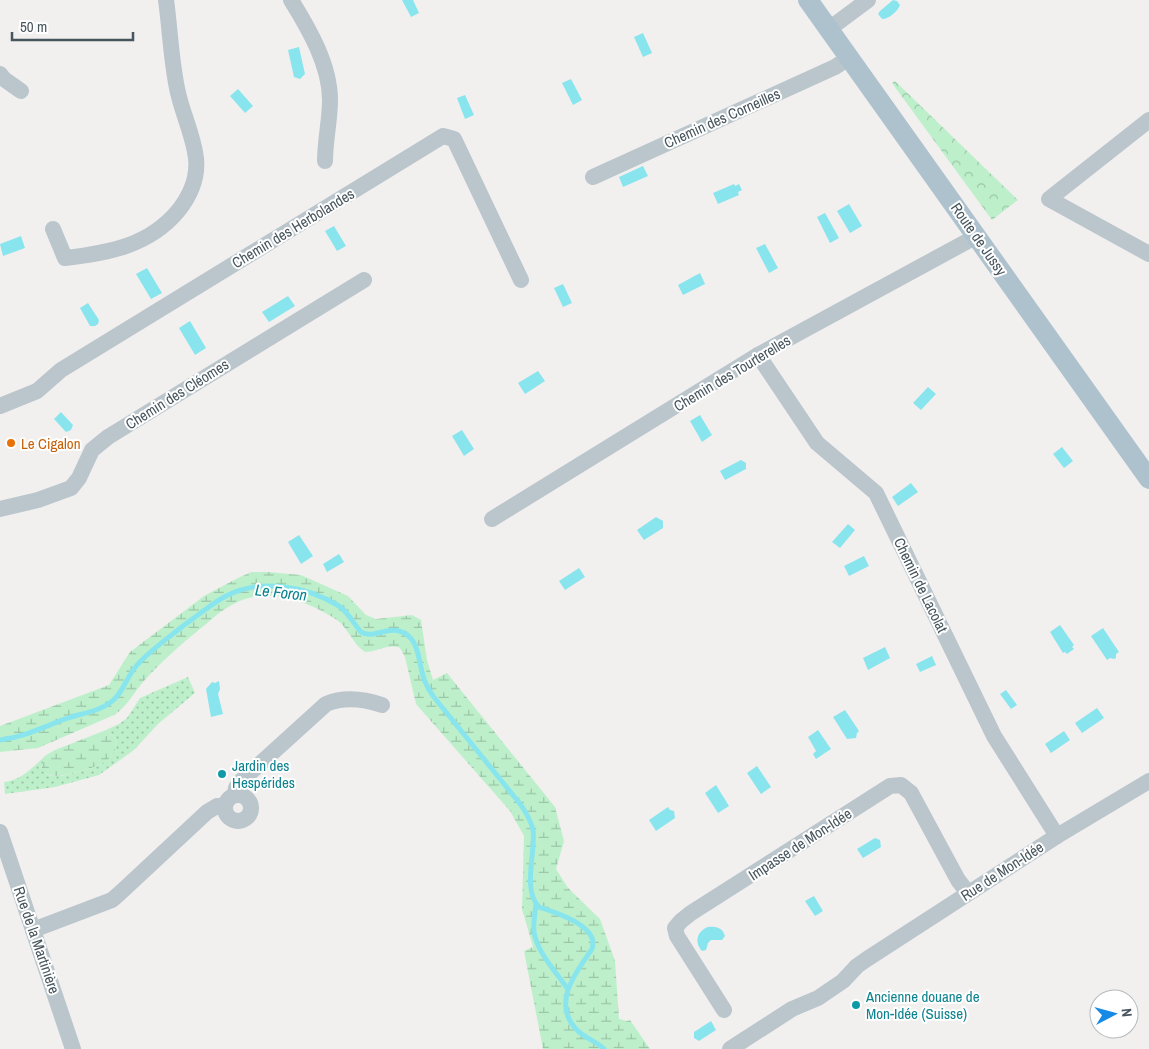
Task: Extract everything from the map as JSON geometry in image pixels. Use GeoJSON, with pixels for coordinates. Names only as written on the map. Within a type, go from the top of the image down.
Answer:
{"type":"FeatureCollection","features":[{"type":"Feature","properties":{"kind":"main road","name":"Route de Jussy"},"geometry":{"type":"LineString","coordinates":[[808,0],[1149,479]]}},
{"type":"Feature","properties":{"kind":"street"},"geometry":{"type":"LineString","coordinates":[[53,229],[65,258],[112,251],[129,246],[160,229],[172,218],[188,197],[194,183],[196,158],[189,126],[176,86],[166,0]]}},
{"type":"Feature","properties":{"kind":"street"},"geometry":{"type":"LineString","coordinates":[[291,0],[310,34],[327,80],[330,108],[325,144],[325,161]]}},
{"type":"Feature","properties":{"kind":"street"},"geometry":{"type":"LineString","coordinates":[[829,29],[868,0]]}},
{"type":"Feature","properties":{"kind":"street","name":"Chemin des Corneilles"},"geometry":{"type":"LineString","coordinates":[[593,177],[835,67],[849,58]]}},
{"type":"Feature","properties":{"kind":"street"},"geometry":{"type":"LineString","coordinates":[[0,74],[4,80],[20,92]]}},
{"type":"Feature","properties":{"kind":"street"},"geometry":{"type":"LineString","coordinates":[[1149,120],[1049,199],[1149,254]]}},
{"type":"Feature","properties":{"kind":"street","name":"Chemin des Herbolandes"},"geometry":{"type":"LineString","coordinates":[[0,406],[37,391],[61,370],[443,136],[454,139],[521,280]]}},
{"type":"Feature","properties":{"kind":"street","name":"Chemin des Tourterelles"},"geometry":{"type":"LineString","coordinates":[[492,519],[758,355],[977,236]]}},
{"type":"Feature","properties":{"kind":"street","name":"Chemin des Cléomes"},"geometry":{"type":"LineString","coordinates":[[0,509],[38,500],[71,488],[79,478],[92,450],[108,437],[364,280]]}},
{"type":"Feature","properties":{"kind":"street","name":"Chemin de Lacolat"},"geometry":{"type":"LineString","coordinates":[[758,355],[816,443],[876,493],[994,736],[1057,836]]}},
{"type":"Feature","properties":{"kind":"street"},"geometry":{"type":"LineString","coordinates":[[33,930],[112,900],[207,812],[230,800],[240,782],[326,704],[338,700],[351,699],[370,701],[382,705]]}},
{"type":"Feature","properties":{"kind":"street","name":"Rue de Mon-Idée"},"geometry":{"type":"LineString","coordinates":[[730,1049],[792,1009],[818,998],[843,982],[857,966],[968,893],[1057,836],[1149,781]]}},
{"type":"Feature","properties":{"kind":"street","name":"Impasse de Mon-Idée"},"geometry":{"type":"LineString","coordinates":[[724,1010],[677,936],[675,928],[691,913],[890,786],[901,785],[911,793],[958,880],[968,893]]}},
{"type":"Feature","properties":{"kind":"street","name":"Rue de la Martinière"},"geometry":{"type":"LineString","coordinates":[[0,832],[73,1049]]}},
{"type":"Feature","properties":{"kind":"green space"},"geometry":{"type":"Polygon","coordinates":[[[895,81],[1018,200],[992,220],[892,83],[895,81]]]}},
{"type":"Feature","properties":{"kind":"green space"},"geometry":{"type":"Polygon","coordinates":[[[251,572],[301,575],[348,596],[366,615],[376,619],[412,615],[421,620],[427,660],[433,680],[447,673],[555,807],[564,841],[556,869],[568,888],[600,919],[615,961],[619,1019],[630,1020],[650,1049],[543,1049],[524,951],[533,947],[522,909],[524,836],[510,811],[416,704],[405,657],[400,648],[387,647],[365,652],[339,621],[309,605],[283,597],[256,596],[230,606],[164,660],[140,685],[119,712],[38,748],[0,752],[0,726],[109,685],[130,652],[204,596],[251,572]]]}},
{"type":"Feature","properties":{"kind":"green space"},"geometry":{"type":"Polygon","coordinates":[[[188,677],[195,693],[158,724],[134,750],[99,775],[55,787],[5,794],[4,782],[22,776],[46,755],[41,767],[45,773],[52,776],[63,775],[99,765],[111,757],[116,744],[114,736],[106,730],[127,718],[140,698],[188,677]]]}},
{"type":"Feature","properties":{"kind":"green space"},"geometry":{"type":"Polygon","coordinates":[[[106,730],[114,736],[116,744],[115,751],[107,761],[61,776],[47,774],[42,771],[41,763],[46,755],[106,730]]]}},
{"type":"Feature","properties":{"kind":"water"},"geometry":{"type":"Polygon","coordinates":[[[402,0],[413,0],[419,13],[411,17],[402,0]]]}},
{"type":"Feature","properties":{"kind":"water"},"geometry":{"type":"Polygon","coordinates":[[[893,0],[897,1],[900,5],[899,7],[890,16],[882,19],[878,14],[893,0]]]}},
{"type":"Feature","properties":{"kind":"water"},"geometry":{"type":"Polygon","coordinates":[[[643,33],[652,53],[643,57],[634,37],[643,33]]]}},
{"type":"Feature","properties":{"kind":"water"},"geometry":{"type":"Polygon","coordinates":[[[299,47],[305,74],[300,79],[294,77],[288,50],[299,47]]]}},
{"type":"Feature","properties":{"kind":"water"},"geometry":{"type":"Polygon","coordinates":[[[571,79],[582,100],[573,105],[562,83],[571,79]]]}},
{"type":"Feature","properties":{"kind":"water"},"geometry":{"type":"Polygon","coordinates":[[[238,89],[253,106],[245,113],[230,96],[238,89]]]}},
{"type":"Feature","properties":{"kind":"water"},"geometry":{"type":"Polygon","coordinates":[[[465,95],[474,115],[465,119],[457,98],[465,95]]]}},
{"type":"Feature","properties":{"kind":"water"},"geometry":{"type":"Polygon","coordinates":[[[643,166],[648,176],[623,187],[619,177],[643,166]]]}},
{"type":"Feature","properties":{"kind":"water"},"geometry":{"type":"Polygon","coordinates":[[[734,184],[735,186],[739,184],[742,190],[738,192],[739,195],[718,204],[713,193],[734,184]]]}},
{"type":"Feature","properties":{"kind":"water"},"geometry":{"type":"Polygon","coordinates":[[[849,204],[862,226],[850,233],[837,211],[849,204]]]}},
{"type":"Feature","properties":{"kind":"water"},"geometry":{"type":"Polygon","coordinates":[[[825,213],[839,238],[830,243],[817,217],[825,213]]]}},
{"type":"Feature","properties":{"kind":"water"},"geometry":{"type":"Polygon","coordinates":[[[334,226],[346,246],[337,251],[325,231],[334,226]]]}},
{"type":"Feature","properties":{"kind":"water"},"geometry":{"type":"Polygon","coordinates":[[[21,236],[25,248],[3,256],[0,244],[21,236]]]}},
{"type":"Feature","properties":{"kind":"water"},"geometry":{"type":"Polygon","coordinates":[[[765,244],[778,268],[769,273],[756,248],[765,244]]]}},
{"type":"Feature","properties":{"kind":"water"},"geometry":{"type":"Polygon","coordinates":[[[147,268],[162,293],[151,299],[136,274],[147,268]]]}},
{"type":"Feature","properties":{"kind":"water"},"geometry":{"type":"Polygon","coordinates":[[[700,273],[705,284],[683,295],[678,285],[700,273]]]}},
{"type":"Feature","properties":{"kind":"water"},"geometry":{"type":"Polygon","coordinates":[[[563,284],[572,303],[563,307],[554,288],[563,284]]]}},
{"type":"Feature","properties":{"kind":"water"},"geometry":{"type":"Polygon","coordinates":[[[288,296],[295,306],[269,322],[262,312],[288,296]]]}},
{"type":"Feature","properties":{"kind":"water"},"geometry":{"type":"Polygon","coordinates":[[[88,303],[99,320],[95,326],[90,326],[80,308],[88,303]]]}},
{"type":"Feature","properties":{"kind":"water"},"geometry":{"type":"Polygon","coordinates":[[[190,321],[206,348],[195,355],[179,328],[190,321]]]}},
{"type":"Feature","properties":{"kind":"water"},"geometry":{"type":"Polygon","coordinates":[[[538,371],[545,381],[525,394],[518,383],[538,371]]]}},
{"type":"Feature","properties":{"kind":"water"},"geometry":{"type":"Polygon","coordinates":[[[928,387],[936,394],[921,410],[913,403],[928,387]]]}},
{"type":"Feature","properties":{"kind":"water"},"geometry":{"type":"Polygon","coordinates":[[[61,412],[73,425],[71,430],[66,432],[54,419],[61,412]]]}},
{"type":"Feature","properties":{"kind":"water"},"geometry":{"type":"Polygon","coordinates":[[[700,415],[712,435],[702,442],[690,421],[700,415]]]}},
{"type":"Feature","properties":{"kind":"water"},"geometry":{"type":"Polygon","coordinates":[[[462,430],[474,449],[464,456],[452,436],[462,430]]]}},
{"type":"Feature","properties":{"kind":"water"},"geometry":{"type":"Polygon","coordinates":[[[1062,447],[1073,461],[1064,468],[1053,454],[1062,447]]]}},
{"type":"Feature","properties":{"kind":"water"},"geometry":{"type":"Polygon","coordinates":[[[741,460],[746,463],[746,469],[725,480],[720,471],[741,460]]]}},
{"type":"Feature","properties":{"kind":"water"},"geometry":{"type":"Polygon","coordinates":[[[911,483],[918,492],[898,506],[892,497],[911,483]]]}},
{"type":"Feature","properties":{"kind":"water"},"geometry":{"type":"Polygon","coordinates":[[[656,517],[663,521],[663,528],[644,540],[637,530],[656,517]]]}},
{"type":"Feature","properties":{"kind":"water"},"geometry":{"type":"Polygon","coordinates":[[[848,524],[855,530],[840,548],[832,542],[848,524]]]}},
{"type":"Feature","properties":{"kind":"water"},"geometry":{"type":"Polygon","coordinates":[[[299,535],[313,556],[301,564],[288,542],[299,535]]]}},
{"type":"Feature","properties":{"kind":"water"},"geometry":{"type":"Polygon","coordinates":[[[339,554],[344,562],[327,572],[323,564],[339,554]]]}},
{"type":"Feature","properties":{"kind":"water"},"geometry":{"type":"Polygon","coordinates":[[[864,556],[869,566],[849,576],[844,566],[864,556]]]}},
{"type":"Feature","properties":{"kind":"water"},"geometry":{"type":"Polygon","coordinates":[[[579,568],[585,577],[565,590],[559,581],[579,568]]]}},
{"type":"Feature","properties":{"kind":"water"},"geometry":{"type":"Polygon","coordinates":[[[1060,625],[1074,645],[1072,647],[1074,649],[1067,654],[1063,653],[1050,632],[1060,625]]]}},
{"type":"Feature","properties":{"kind":"water"},"geometry":{"type":"Polygon","coordinates":[[[1103,628],[1119,652],[1114,659],[1110,658],[1107,660],[1091,636],[1103,628]]]}},
{"type":"Feature","properties":{"kind":"water"},"geometry":{"type":"Polygon","coordinates":[[[885,647],[890,658],[868,670],[863,658],[885,647]]]}},
{"type":"Feature","properties":{"kind":"water"},"geometry":{"type":"Polygon","coordinates":[[[932,656],[936,665],[920,672],[916,664],[932,656]]]}},
{"type":"Feature","properties":{"kind":"water"},"geometry":{"type":"Polygon","coordinates":[[[219,681],[220,689],[218,694],[223,714],[211,717],[206,689],[212,682],[219,681]]]}},
{"type":"Feature","properties":{"kind":"water"},"geometry":{"type":"Polygon","coordinates":[[[1006,690],[1017,705],[1011,709],[1000,694],[1006,690]]]}},
{"type":"Feature","properties":{"kind":"water"},"geometry":{"type":"Polygon","coordinates":[[[1097,708],[1104,718],[1082,733],[1075,723],[1097,708]]]}},
{"type":"Feature","properties":{"kind":"water"},"geometry":{"type":"Polygon","coordinates":[[[845,710],[859,731],[856,738],[847,739],[833,717],[845,710]]]}},
{"type":"Feature","properties":{"kind":"water"},"geometry":{"type":"Polygon","coordinates":[[[818,730],[831,749],[816,759],[813,754],[816,751],[808,737],[818,730]]]}},
{"type":"Feature","properties":{"kind":"water"},"geometry":{"type":"Polygon","coordinates":[[[1064,731],[1070,740],[1051,753],[1045,744],[1064,731]]]}},
{"type":"Feature","properties":{"kind":"water"},"geometry":{"type":"Polygon","coordinates":[[[757,766],[771,787],[761,794],[747,773],[757,766]]]}},
{"type":"Feature","properties":{"kind":"water"},"geometry":{"type":"Polygon","coordinates":[[[716,785],[729,806],[718,813],[705,793],[716,785]]]}},
{"type":"Feature","properties":{"kind":"water"},"geometry":{"type":"Polygon","coordinates":[[[668,807],[674,811],[675,818],[656,831],[649,820],[668,807]]]}},
{"type":"Feature","properties":{"kind":"water"},"geometry":{"type":"Polygon","coordinates":[[[875,838],[880,840],[881,847],[863,858],[857,849],[875,838]]]}},
{"type":"Feature","properties":{"kind":"water"},"geometry":{"type":"Polygon","coordinates":[[[814,896],[823,911],[815,916],[805,901],[814,896]]]}},
{"type":"Feature","properties":{"kind":"water"},"geometry":{"type":"Polygon","coordinates":[[[708,927],[719,928],[725,936],[722,940],[711,940],[706,950],[702,951],[697,941],[698,937],[701,931],[708,927]]]}},
{"type":"Feature","properties":{"kind":"water"},"geometry":{"type":"Polygon","coordinates":[[[711,1021],[716,1030],[699,1041],[694,1038],[694,1032],[711,1021]]]}},
{"type":"Feature","properties":{"kind":"waterway","name":"Le Foron"},"geometry":{"type":"LineString","coordinates":[[0,740],[26,734],[106,705],[119,694],[135,667],[155,648],[215,603],[240,590],[268,586],[298,589],[326,599],[342,608],[361,632],[375,634],[394,630],[406,634],[417,649],[424,679],[433,696],[521,805],[530,820],[533,830],[530,881],[534,900],[539,907],[565,916],[583,927],[593,941],[592,949],[569,987],[566,1008],[569,1019],[576,1029],[604,1049]]}},
{"type":"Feature","properties":{"kind":"waterway","name":"Le Foron"},"geometry":{"type":"LineString","coordinates":[[536,904],[534,925],[536,939],[543,954],[567,988]]}},
{"type":"Feature","properties":{"kind":"place","name":"Le Cigalon"},"geometry":{"type":"Point","coordinates":[11,443]}},
{"type":"Feature","properties":{"kind":"place","name":"Jardin des Hespérides"},"geometry":{"type":"Point","coordinates":[222,774]}},
{"type":"Feature","properties":{"kind":"place","name":"Ancienne douane de Mon-Idée (Suisse)"},"geometry":{"type":"Point","coordinates":[856,1005]}}]}
